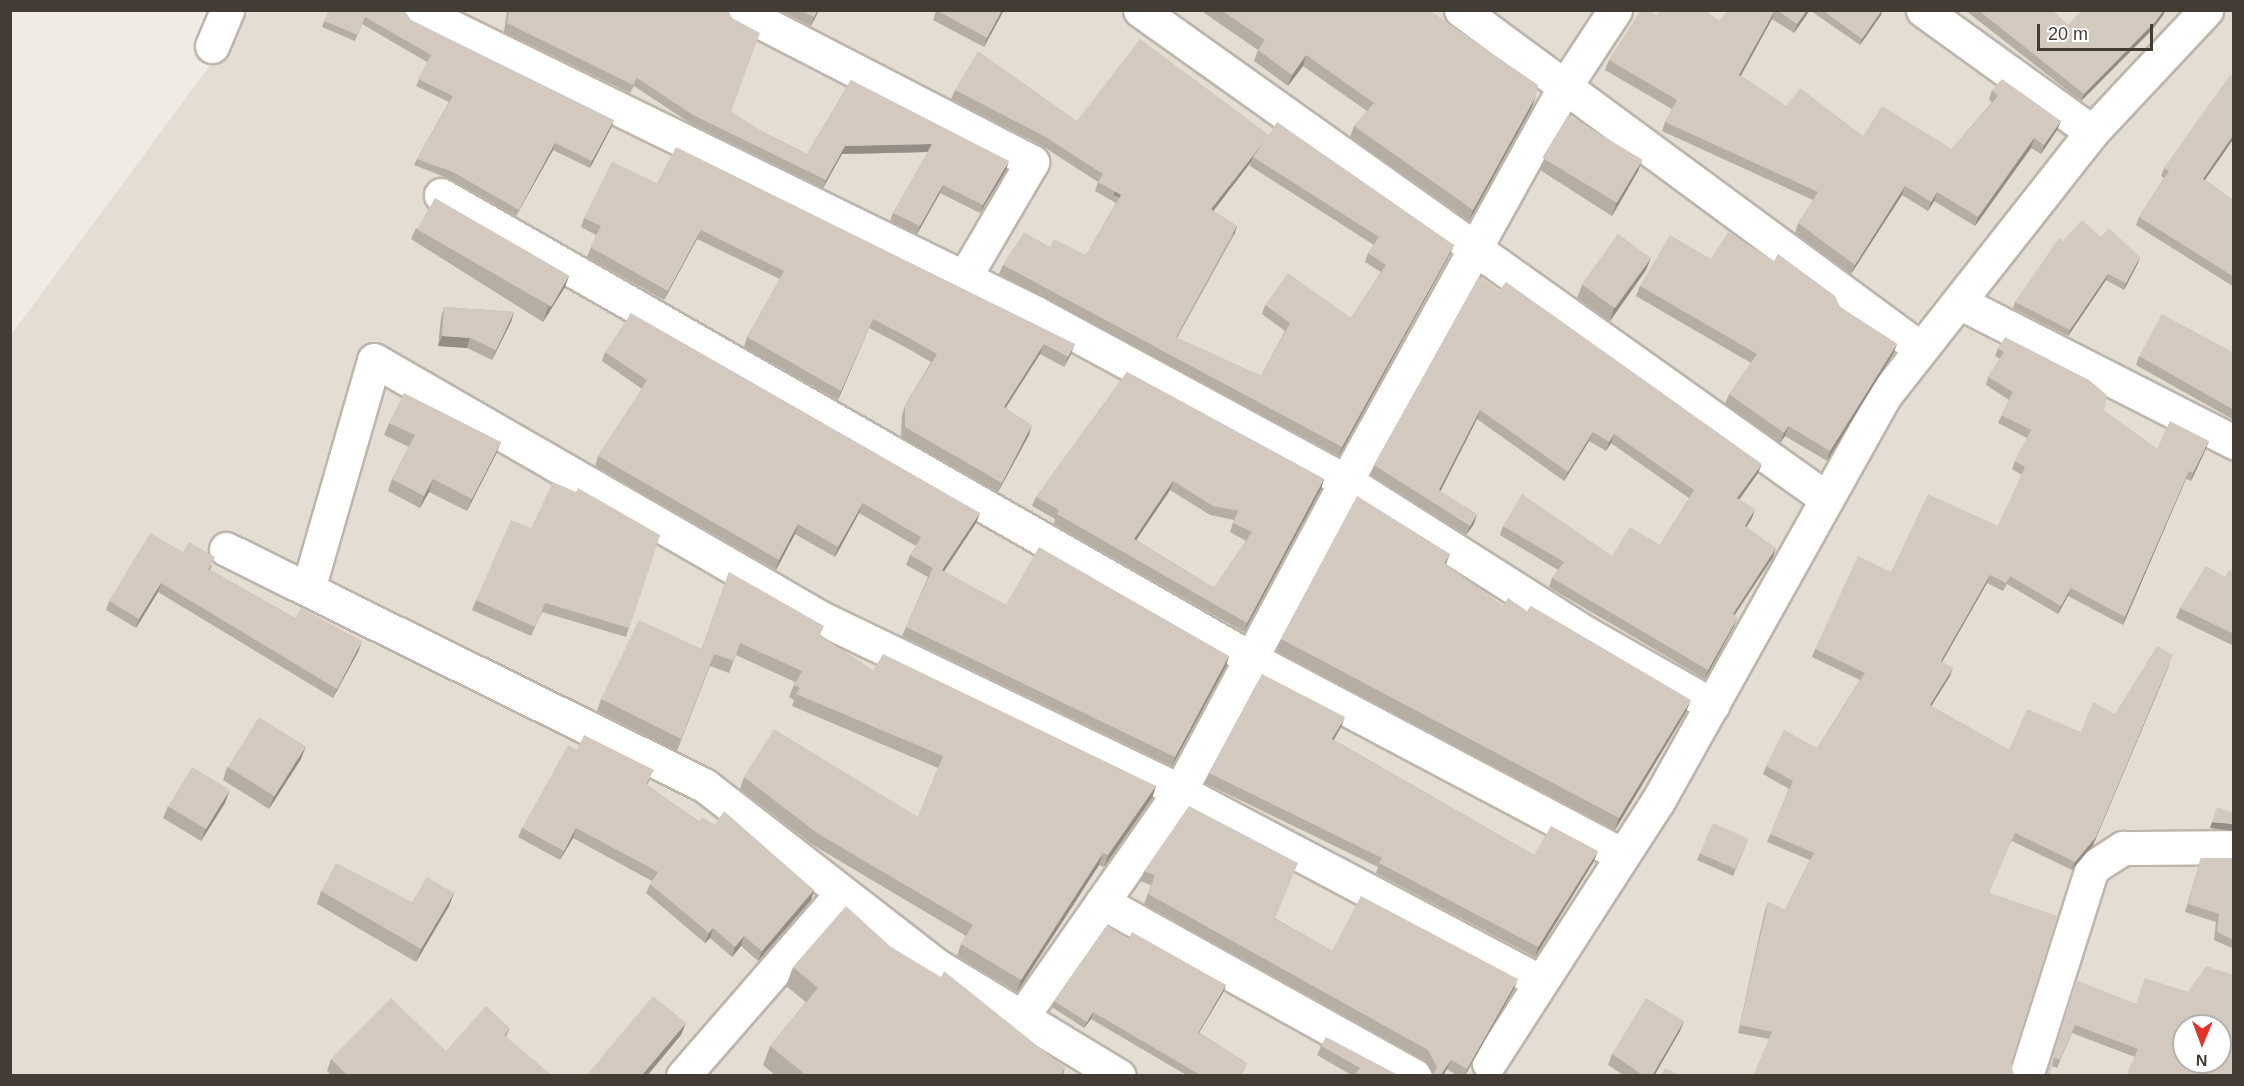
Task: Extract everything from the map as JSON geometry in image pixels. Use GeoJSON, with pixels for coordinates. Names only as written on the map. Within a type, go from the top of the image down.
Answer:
{"type":"FeatureCollection","features":[{"type":"Feature","properties":{"kind":"street"},"geometry":{"type":"LineString","coordinates":[[212,46],[227,10]]}},
{"type":"Feature","properties":{"kind":"street"},"geometry":{"type":"LineString","coordinates":[[417,10],[964,278],[1346,481],[1589,635],[1712,705]]}},
{"type":"Feature","properties":{"kind":"street"},"geometry":{"type":"LineString","coordinates":[[738,10],[1032,162],[964,278]]}},
{"type":"Feature","properties":{"kind":"street"},"geometry":{"type":"LineString","coordinates":[[1140,10],[1827,499]]}},
{"type":"Feature","properties":{"kind":"street"},"geometry":{"type":"LineString","coordinates":[[1461,10],[1921,349]]}},
{"type":"Feature","properties":{"kind":"street"},"geometry":{"type":"LineString","coordinates":[[1022,1017],[1180,791],[1254,660],[1346,481],[1474,249],[1565,86],[1615,10]]}},
{"type":"Feature","properties":{"kind":"street"},"geometry":{"type":"LineString","coordinates":[[1923,10],[2092,132]]}},
{"type":"Feature","properties":{"kind":"street"},"geometry":{"type":"LineString","coordinates":[[1494,1072],[1541,982],[1623,855],[1712,705],[1886,395],[2092,132],[2206,10]]}},
{"type":"Feature","properties":{"kind":"street"},"geometry":{"type":"LineString","coordinates":[[441,195],[1254,660],[1623,855]]}},
{"type":"Feature","properties":{"kind":"street"},"geometry":{"type":"LineString","coordinates":[[1959,302],[2234,442]]}},
{"type":"Feature","properties":{"kind":"street"},"geometry":{"type":"LineString","coordinates":[[308,590],[374,360],[821,618],[1180,791],[1541,982]]}},
{"type":"Feature","properties":{"kind":"street"},"geometry":{"type":"LineString","coordinates":[[226,549],[704,784],[841,894],[939,967],[1119,1076]]}},
{"type":"Feature","properties":{"kind":"street"},"geometry":{"type":"LineString","coordinates":[[2026,1076],[2092,868],[2123,848],[2234,847]]}},
{"type":"Feature","properties":{"kind":"street"},"geometry":{"type":"LineString","coordinates":[[683,1076],[841,894]]}},
{"type":"Feature","properties":{"kind":"street"},"geometry":{"type":"LineString","coordinates":[[1102,902],[1414,1076]]}},
{"type":"Feature","properties":{"kind":"shaded area"},"geometry":{"type":"Polygon","coordinates":[[[250,11],[2233,11],[2233,1075],[11,1076],[11,335],[250,11]]]}},
{"type":"Feature","properties":{"kind":"building"},"geometry":{"type":"Polygon","coordinates":[[[329,10],[404,10],[411,20],[614,120],[592,161],[555,143],[519,210],[453,172],[417,159],[453,96],[418,79],[431,55],[365,17],[358,35],[324,21],[329,10]]]}},
{"type":"Feature","properties":{"kind":"building"},"geometry":{"type":"Polygon","coordinates":[[[509,10],[728,10],[732,18],[760,33],[731,112],[763,132],[807,154],[851,80],[1009,161],[983,205],[943,185],[920,226],[893,213],[932,144],[845,146],[826,180],[693,115],[637,78],[633,85],[507,23],[509,10]]]}},
{"type":"Feature","properties":{"kind":"building"},"geometry":{"type":"Polygon","coordinates":[[[800,10],[818,10],[814,17],[800,10]]]}},
{"type":"Feature","properties":{"kind":"building"},"geometry":{"type":"Polygon","coordinates":[[[936,10],[1002,10],[987,38],[936,10]]]}},
{"type":"Feature","properties":{"kind":"building"},"geometry":{"type":"Polygon","coordinates":[[[1221,10],[1429,10],[1538,85],[1536,96],[1473,210],[1354,126],[1374,103],[1306,55],[1292,75],[1258,50],[1265,40],[1221,10]]]}},
{"type":"Feature","properties":{"kind":"building"},"geometry":{"type":"Polygon","coordinates":[[[1641,10],[1648,10],[1657,15],[1660,10],[1704,10],[1720,21],[1728,10],[1775,10],[1739,75],[1786,106],[1800,88],[1863,136],[1882,106],[1952,149],[1998,96],[1992,90],[2002,79],[2061,121],[2044,145],[2034,138],[1978,217],[1937,192],[1931,202],[1905,186],[1855,265],[1798,223],[1818,192],[1665,122],[1677,100],[1609,60],[1641,10]]]}},
{"type":"Feature","properties":{"kind":"building"},"geometry":{"type":"Polygon","coordinates":[[[1777,10],[1807,10],[1797,24],[1777,10]]]}},
{"type":"Feature","properties":{"kind":"building"},"geometry":{"type":"Polygon","coordinates":[[[1822,10],[1882,10],[1862,39],[1822,10]]]}},
{"type":"Feature","properties":{"kind":"building"},"geometry":{"type":"Polygon","coordinates":[[[1978,10],[2051,10],[2068,25],[2082,10],[2164,10],[2084,94],[1978,10]]]}},
{"type":"Feature","properties":{"kind":"building"},"geometry":{"type":"Polygon","coordinates":[[[1140,39],[1269,135],[1277,122],[1454,245],[1342,447],[1003,265],[1024,232],[1050,247],[1054,239],[1086,255],[1121,195],[1098,182],[1103,174],[1044,136],[955,90],[978,51],[1077,121],[1140,39]],[[1267,138],[1211,209],[1237,226],[1176,337],[1261,376],[1290,323],[1265,305],[1288,273],[1351,318],[1386,265],[1368,253],[1379,237],[1253,157],[1267,138]]]}},
{"type":"Feature","properties":{"kind":"building"},"geometry":{"type":"Polygon","coordinates":[[[2230,75],[2234,78],[2234,134],[2203,179],[2234,201],[2234,277],[2139,217],[2169,171],[2164,168],[2230,75]]]}},
{"type":"Feature","properties":{"kind":"building"},"geometry":{"type":"Polygon","coordinates":[[[1568,115],[1643,160],[1617,203],[1542,158],[1568,115]]]}},
{"type":"Feature","properties":{"kind":"building"},"geometry":{"type":"Polygon","coordinates":[[[676,147],[1075,344],[1068,357],[1044,344],[1004,407],[1032,425],[1002,483],[905,427],[905,405],[937,354],[873,319],[841,391],[747,337],[784,271],[701,230],[668,291],[590,247],[601,226],[584,218],[612,162],[657,183],[676,147]]]}},
{"type":"Feature","properties":{"kind":"building"},"geometry":{"type":"Polygon","coordinates":[[[435,198],[569,276],[551,307],[417,229],[435,198]]]}},
{"type":"Feature","properties":{"kind":"building"},"geometry":{"type":"Polygon","coordinates":[[[2082,220],[2101,237],[2109,228],[2140,257],[2126,283],[2108,274],[2070,330],[2015,302],[2059,238],[2063,241],[2082,220]]]}},
{"type":"Feature","properties":{"kind":"building"},"geometry":{"type":"Polygon","coordinates":[[[1728,232],[1774,261],[1778,254],[1835,296],[1840,307],[1897,344],[1830,451],[1788,426],[1784,433],[1729,394],[1757,354],[1640,286],[1670,235],[1711,259],[1728,232]]]}},
{"type":"Feature","properties":{"kind":"building"},"geometry":{"type":"Polygon","coordinates":[[[1618,234],[1651,258],[1615,308],[1582,284],[1618,234]]]}},
{"type":"Feature","properties":{"kind":"building"},"geometry":{"type":"Polygon","coordinates":[[[1479,277],[1499,291],[1506,282],[1762,464],[1737,498],[1755,509],[1745,526],[1776,548],[1733,614],[1738,617],[1708,670],[1552,578],[1564,562],[1503,526],[1522,494],[1612,556],[1630,527],[1660,545],[1694,490],[1614,434],[1609,442],[1593,432],[1568,472],[1480,410],[1439,490],[1477,514],[1470,526],[1374,465],[1479,277]]]}},
{"type":"Feature","properties":{"kind":"building"},"geometry":{"type":"Polygon","coordinates":[[[444,307],[514,312],[496,350],[470,338],[442,336],[444,307]]]}},
{"type":"Feature","properties":{"kind":"building"},"geometry":{"type":"Polygon","coordinates":[[[631,313],[980,513],[942,570],[1006,605],[1039,547],[1229,656],[1175,757],[906,627],[933,568],[910,555],[921,537],[863,503],[838,547],[798,524],[779,560],[598,456],[647,380],[605,352],[631,313]]]}},
{"type":"Feature","properties":{"kind":"building"},"geometry":{"type":"Polygon","coordinates":[[[2162,314],[2234,353],[2234,410],[2139,356],[2162,314]]]}},
{"type":"Feature","properties":{"kind":"building"},"geometry":{"type":"Polygon","coordinates":[[[2005,337],[2089,380],[2107,395],[2104,411],[2157,449],[2170,421],[2209,441],[2193,473],[2189,471],[2125,617],[2071,588],[2061,606],[2010,576],[2006,583],[1990,575],[1941,661],[1953,668],[1930,705],[2009,750],[2027,709],[2081,732],[2093,702],[2115,714],[2157,646],[2173,655],[2096,837],[2075,862],[2015,833],[1991,889],[1990,893],[2057,916],[2011,1062],[2014,1076],[1753,1076],[1772,1032],[1740,1025],[1768,902],[1785,910],[1814,853],[1770,834],[1793,781],[1766,766],[1784,730],[1817,748],[1865,673],[1815,649],[1858,556],[1891,572],[1928,494],[1998,526],[2025,467],[2015,461],[2031,430],[2001,415],[2013,392],[1988,377],[2004,352],[1998,348],[2005,337]]]}},
{"type":"Feature","properties":{"kind":"building"},"geometry":{"type":"Polygon","coordinates":[[[1127,372],[1324,479],[1247,623],[1057,514],[1059,510],[1036,497],[1127,372]],[[1173,481],[1134,539],[1214,588],[1252,532],[1233,523],[1238,511],[1213,506],[1173,481]]]}},
{"type":"Feature","properties":{"kind":"building"},"geometry":{"type":"Polygon","coordinates":[[[404,393],[501,442],[472,499],[433,479],[424,496],[392,479],[415,435],[389,423],[404,393]]]}},
{"type":"Feature","properties":{"kind":"building"},"geometry":{"type":"Polygon","coordinates":[[[553,482],[576,492],[578,488],[660,535],[629,628],[545,603],[535,627],[476,600],[511,520],[531,528],[553,482]]]}},
{"type":"Feature","properties":{"kind":"building"},"geometry":{"type":"Polygon","coordinates":[[[1357,496],[1450,554],[1444,563],[1503,606],[1508,598],[1527,611],[1531,606],[1691,700],[1619,818],[1281,639],[1357,496]]]}},
{"type":"Feature","properties":{"kind":"building"},"geometry":{"type":"Polygon","coordinates":[[[150,533],[183,552],[189,542],[215,557],[208,569],[295,618],[301,608],[362,641],[337,689],[161,583],[139,619],[109,601],[150,533]]]}},
{"type":"Feature","properties":{"kind":"building"},"geometry":{"type":"Polygon","coordinates":[[[2206,566],[2225,577],[2229,570],[2234,572],[2234,634],[2180,608],[2206,566]]]}},
{"type":"Feature","properties":{"kind":"building"},"geometry":{"type":"Polygon","coordinates":[[[729,572],[824,626],[820,635],[873,671],[883,654],[1156,786],[1108,855],[1103,853],[1021,980],[961,944],[973,925],[817,833],[744,777],[774,729],[918,817],[943,756],[796,694],[800,688],[794,685],[802,671],[740,643],[734,661],[714,654],[681,739],[601,699],[639,620],[702,649],[729,572]]]}},
{"type":"Feature","properties":{"kind":"building"},"geometry":{"type":"Polygon","coordinates":[[[1262,674],[1345,717],[1332,739],[1534,855],[1551,826],[1598,851],[1538,947],[1379,863],[1382,858],[1209,773],[1262,674]]]}},
{"type":"Feature","properties":{"kind":"building"},"geometry":{"type":"Polygon","coordinates":[[[259,717],[306,746],[274,796],[228,767],[259,717]]]}},
{"type":"Feature","properties":{"kind":"building"},"geometry":{"type":"Polygon","coordinates":[[[584,735],[654,770],[646,784],[699,822],[702,817],[715,825],[724,811],[814,890],[762,951],[744,936],[735,947],[713,928],[709,933],[650,884],[658,872],[576,828],[564,851],[522,828],[568,745],[577,750],[584,735]]]}},
{"type":"Feature","properties":{"kind":"building"},"geometry":{"type":"Polygon","coordinates":[[[192,767],[230,790],[206,829],[168,806],[192,767]]]}},
{"type":"Feature","properties":{"kind":"building"},"geometry":{"type":"Polygon","coordinates":[[[1189,806],[1298,863],[1275,919],[1332,951],[1361,896],[1518,979],[1467,1069],[1451,1060],[1440,1076],[1432,1076],[1437,1067],[1428,1050],[1148,894],[1155,875],[1144,871],[1189,806]]]}},
{"type":"Feature","properties":{"kind":"building"},"geometry":{"type":"Polygon","coordinates":[[[2217,807],[2234,813],[2234,824],[2212,822],[2217,807]]]}},
{"type":"Feature","properties":{"kind":"building"},"geometry":{"type":"Polygon","coordinates":[[[1713,823],[1749,839],[1735,869],[1700,853],[1713,823]]]}},
{"type":"Feature","properties":{"kind":"building"},"geometry":{"type":"Polygon","coordinates":[[[2201,858],[2234,858],[2234,940],[2217,932],[2219,914],[2188,904],[2201,858]]]}},
{"type":"Feature","properties":{"kind":"building"},"geometry":{"type":"Polygon","coordinates":[[[336,863],[412,902],[427,877],[454,893],[421,949],[321,891],[336,863]]]}},
{"type":"Feature","properties":{"kind":"building"},"geometry":{"type":"Polygon","coordinates":[[[846,906],[891,947],[941,977],[944,971],[1065,1068],[1059,1076],[807,1076],[770,1046],[818,988],[793,967],[846,906]]]}},
{"type":"Feature","properties":{"kind":"building"},"geometry":{"type":"Polygon","coordinates":[[[1107,925],[1128,940],[1132,932],[1226,985],[1198,1033],[1247,1063],[1240,1076],[1202,1076],[1093,1012],[1087,1022],[1054,1001],[1107,925]]]}},
{"type":"Feature","properties":{"kind":"building"},"geometry":{"type":"Polygon","coordinates":[[[2206,966],[2234,975],[2234,1076],[2126,1076],[2138,1049],[2075,1025],[2060,1060],[2054,1057],[2050,1076],[2045,1076],[2076,980],[2136,1004],[2145,978],[2188,992],[2206,966]]]}},
{"type":"Feature","properties":{"kind":"building"},"geometry":{"type":"Polygon","coordinates":[[[653,996],[686,1023],[641,1076],[586,1076],[653,996]]]}},
{"type":"Feature","properties":{"kind":"building"},"geometry":{"type":"Polygon","coordinates":[[[391,998],[446,1051],[486,1006],[510,1028],[504,1035],[552,1076],[348,1076],[331,1059],[391,998]]]}},
{"type":"Feature","properties":{"kind":"building"},"geometry":{"type":"Polygon","coordinates":[[[1646,998],[1684,1021],[1652,1076],[1644,1076],[1612,1054],[1646,998]]]}},
{"type":"Feature","properties":{"kind":"building"},"geometry":{"type":"Polygon","coordinates":[[[1326,1037],[1400,1076],[1359,1076],[1356,1073],[1360,1068],[1321,1046],[1326,1037]]]}},
{"type":"Feature","properties":{"kind":"building"},"geometry":{"type":"Polygon","coordinates":[[[1665,1068],[1682,1076],[1661,1076],[1665,1068]]]}}]}
